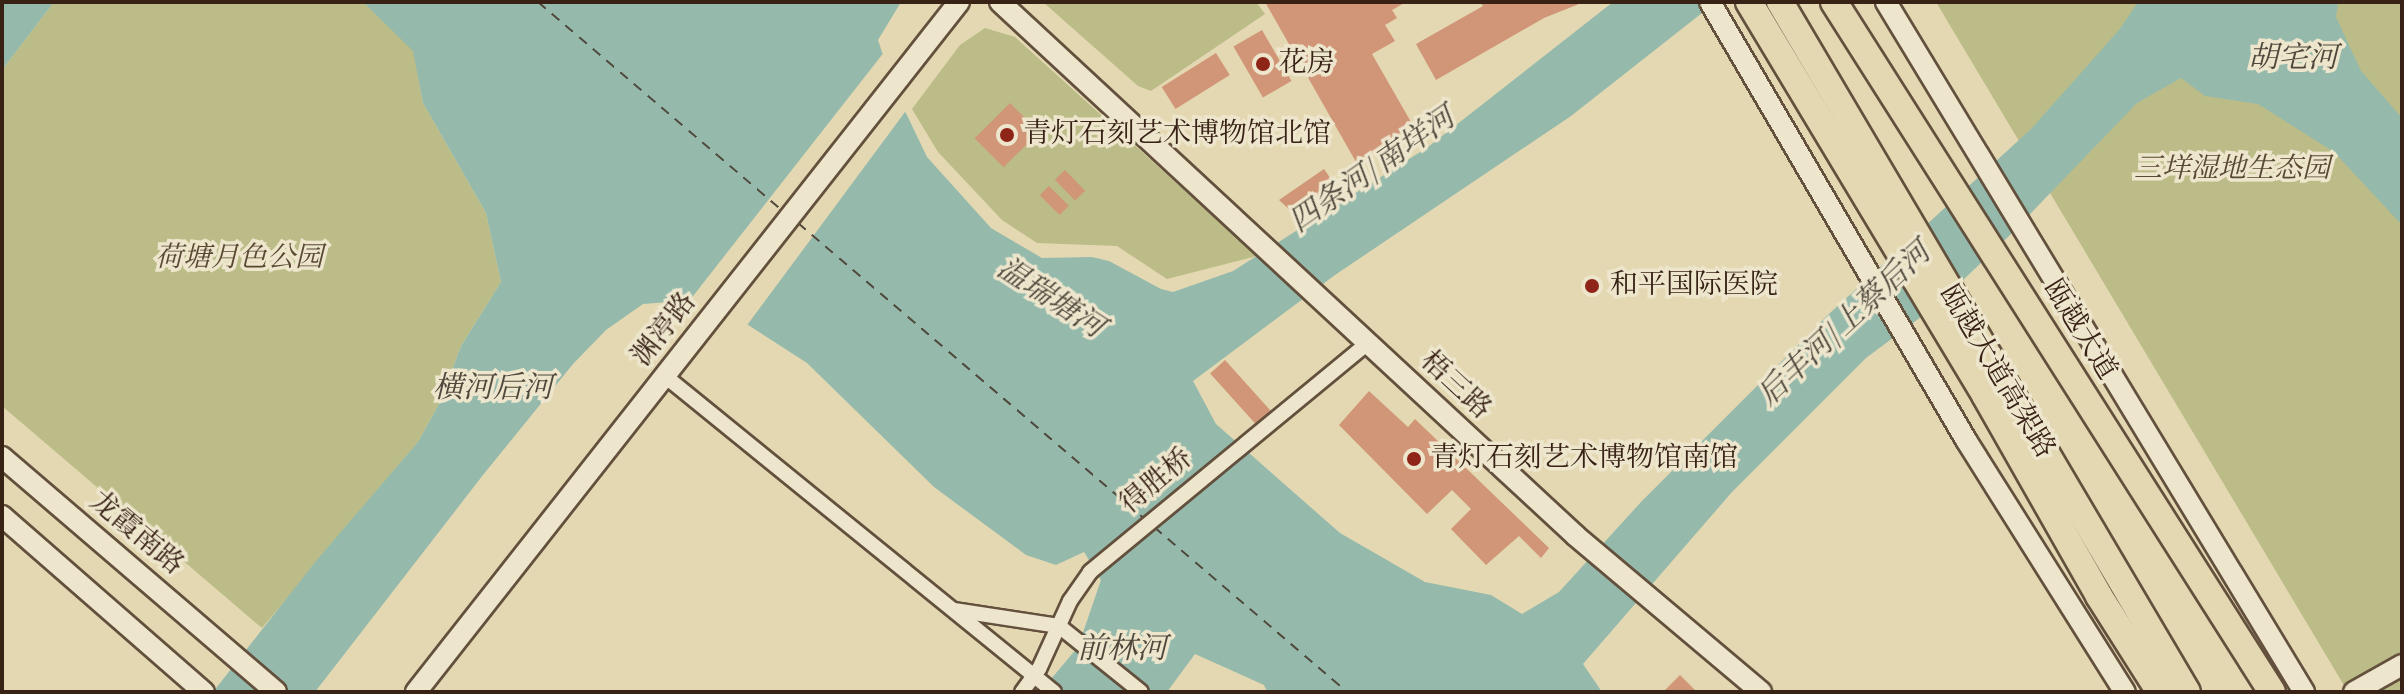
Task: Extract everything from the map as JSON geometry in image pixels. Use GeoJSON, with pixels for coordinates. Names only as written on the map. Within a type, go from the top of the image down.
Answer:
{"type":"FeatureCollection","features":[{"type":"Feature","properties":{"kind":"highway"},"geometry":{"type":"LineString","coordinates":[[1749,2],[2160,692]]}},
{"type":"Feature","properties":{"kind":"highway","name":"瓯越大道高架路"},"geometry":{"type":"LineString","coordinates":[[1780,2],[2187,692]]}},
{"type":"Feature","properties":{"kind":"highway","name":"瓯越大道"},"geometry":{"type":"LineString","coordinates":[[1834,2],[1951,172],[2017,259],[2197,574],[2272,692]]}},
{"type":"Feature","properties":{"kind":"highway"},"geometry":{"type":"LineString","coordinates":[[1855,2],[1951,172]]}},
{"type":"Feature","properties":{"kind":"highway","name":"瓯越大道高架路"},"geometry":{"type":"LineString","coordinates":[[1730,11],[2149,692]]}},
{"type":"Feature","properties":{"kind":"street","name":"渊渟路"},"geometry":{"type":"LineString","coordinates":[[416,692],[959,2]]}},
{"type":"Feature","properties":{"kind":"street","name":"梧三路"},"geometry":{"type":"LineString","coordinates":[[1000,2],[1576,536],[1761,692]]}},
{"type":"Feature","properties":{"kind":"street"},"geometry":{"type":"LineString","coordinates":[[1710,2],[1730,11],[1858,256],[2125,692]]}},
{"type":"Feature","properties":{"kind":"street"},"geometry":{"type":"LineString","coordinates":[[1886,2],[1974,149],[2017,259],[2304,692]]}},
{"type":"Feature","properties":{"kind":"street","name":"得胜桥"},"geometry":{"type":"LineString","coordinates":[[1059,626],[1090,572],[1367,344]]}},
{"type":"Feature","properties":{"kind":"street"},"geometry":{"type":"LineString","coordinates":[[665,376],[1054,692]]}},
{"type":"Feature","properties":{"kind":"street","name":"龙霞南路"},"geometry":{"type":"LineString","coordinates":[[2,457],[276,692]]}},
{"type":"Feature","properties":{"kind":"street"},"geometry":{"type":"LineString","coordinates":[[2,516],[202,691]]}},
{"type":"Feature","properties":{"kind":"street"},"geometry":{"type":"LineString","coordinates":[[953,610],[1059,626],[1141,692]]}},
{"type":"Feature","properties":{"kind":"street"},"geometry":{"type":"LineString","coordinates":[[1022,692],[1038,678],[1059,626]]}},
{"type":"Feature","properties":{"kind":"street"},"geometry":{"type":"LineString","coordinates":[[2354,692],[2402,665]]}},
{"type":"Feature","properties":{"kind":"green space","name":"荷塘月色公园"},"geometry":{"type":"Polygon","coordinates":[[[54,2],[363,2],[414,51],[423,103],[486,213],[501,282],[461,346],[440,402],[418,442],[262,628],[2,406],[2,70],[54,2]]]}},
{"type":"Feature","properties":{"kind":"green space"},"geometry":{"type":"Polygon","coordinates":[[[1043,2],[1256,2],[1265,14],[1151,91],[1138,86],[1043,2]]]}},
{"type":"Feature","properties":{"kind":"green space","name":"三垟湿地生态园"},"geometry":{"type":"Polygon","coordinates":[[[1936,2],[2402,2],[2402,692],[2348,692],[1936,2]]]}},
{"type":"Feature","properties":{"kind":"green space"},"geometry":{"type":"Polygon","coordinates":[[[985,28],[1015,37],[1257,256],[1167,279],[1117,246],[1037,243],[1002,220],[938,152],[912,109],[960,45],[985,28]]]}},
{"type":"Feature","properties":{"kind":"water"},"geometry":{"type":"Polygon","coordinates":[[[2,2],[54,2],[2,70],[2,2]]]}},
{"type":"Feature","properties":{"kind":"water"},"geometry":{"type":"Polygon","coordinates":[[[363,2],[901,2],[878,40],[894,88],[927,157],[991,228],[1042,258],[1092,257],[1109,261],[1161,289],[1173,292],[1233,271],[1428,147],[1613,2],[1716,2],[1571,116],[1335,275],[1193,381],[1216,424],[1340,533],[1425,582],[1491,595],[1522,614],[1559,592],[1641,502],[1830,313],[2031,129],[2119,30],[2138,2],[2338,2],[2336,17],[2361,71],[2402,118],[2402,225],[2334,152],[2258,104],[2205,96],[2181,78],[2137,103],[2008,237],[1937,305],[1866,358],[1732,492],[1583,664],[1602,692],[1267,692],[1264,685],[1195,654],[1167,692],[1040,692],[1078,647],[1101,580],[1084,552],[1056,565],[1026,555],[934,487],[807,363],[708,299],[643,304],[606,330],[573,364],[483,475],[315,692],[213,692],[316,561],[418,442],[440,402],[461,346],[501,282],[486,213],[423,103],[413,51],[363,2]]]}},
{"type":"Feature","properties":{"kind":"pier"},"geometry":{"type":"Polygon","coordinates":[[[885,51],[908,108],[745,328],[707,303],[686,305],[885,51]]]}},
{"type":"Feature","properties":{"kind":"building"},"geometry":{"type":"Polygon","coordinates":[[[1265,2],[1406,2],[1392,10],[1397,18],[1385,25],[1395,41],[1372,54],[1415,129],[1356,162],[1265,2]]]}},
{"type":"Feature","properties":{"kind":"building"},"geometry":{"type":"Polygon","coordinates":[[[1480,2],[1584,2],[1544,18],[1436,80],[1416,44],[1483,6],[1480,2]]]}},
{"type":"Feature","properties":{"kind":"building","name":"花房"},"geometry":{"type":"Polygon","coordinates":[[[1262,30],[1292,81],[1263,98],[1233,46],[1262,30]]]}},
{"type":"Feature","properties":{"kind":"building"},"geometry":{"type":"Polygon","coordinates":[[[1216,53],[1230,75],[1176,109],[1162,87],[1216,53]]]}},
{"type":"Feature","properties":{"kind":"building","name":"青灯石刻艺术博物馆北馆"},"geometry":{"type":"Polygon","coordinates":[[[1010,103],[1039,132],[1004,167],[975,138],[1010,103]]]}},
{"type":"Feature","properties":{"kind":"building"},"geometry":{"type":"Polygon","coordinates":[[[1324,169],[1335,185],[1304,202],[1293,213],[1279,200],[1324,169]]]}},
{"type":"Feature","properties":{"kind":"building"},"geometry":{"type":"Polygon","coordinates":[[[1065,170],[1085,191],[1075,201],[1055,180],[1065,170]]]}},
{"type":"Feature","properties":{"kind":"building"},"geometry":{"type":"Polygon","coordinates":[[[1049,186],[1069,206],[1060,215],[1040,195],[1049,186]]]}},
{"type":"Feature","properties":{"kind":"building"},"geometry":{"type":"Polygon","coordinates":[[[1225,360],[1273,413],[1258,426],[1210,373],[1225,360]]]}},
{"type":"Feature","properties":{"kind":"building","name":"青灯石刻艺术博物馆南馆"},"geometry":{"type":"Polygon","coordinates":[[[1369,391],[1408,427],[1415,419],[1549,548],[1541,558],[1519,536],[1486,565],[1451,529],[1471,509],[1452,490],[1427,514],[1339,425],[1369,391]]]}},
{"type":"Feature","properties":{"kind":"building"},"geometry":{"type":"Polygon","coordinates":[[[1680,675],[1697,692],[1663,692],[1680,675]]]}},
{"type":"Feature","properties":{"kind":"ferry route"},"geometry":{"type":"LineString","coordinates":[[538,2],[784,212]]}},
{"type":"Feature","properties":{"kind":"ferry route"},"geometry":{"type":"LineString","coordinates":[[798,223],[1143,518]]}},
{"type":"Feature","properties":{"kind":"ferry route"},"geometry":{"type":"LineString","coordinates":[[1154,527],[1347,692]]}},
{"type":"Feature","properties":{"kind":"place","name":"花房"},"geometry":{"type":"Point","coordinates":[1263,64]}},
{"type":"Feature","properties":{"kind":"place","name":"青灯石刻艺术博物馆北馆"},"geometry":{"type":"Point","coordinates":[1007,135]}},
{"type":"Feature","properties":{"kind":"place","name":"和平国际医院"},"geometry":{"type":"Point","coordinates":[1592,286]}},
{"type":"Feature","properties":{"kind":"place","name":"青灯石刻艺术博物馆南馆"},"geometry":{"type":"Point","coordinates":[1414,459]}},
{"type":"Feature","properties":{"kind":"water label","name":"胡宅河"},"geometry":{"type":"Point","coordinates":[2293,59]}},
{"type":"Feature","properties":{"kind":"water label","name":"四条河/南垟河"},"geometry":{"type":"Point","coordinates":[1373,171]}},
{"type":"Feature","properties":{"kind":"water label","name":"温瑞塘河"},"geometry":{"type":"Point","coordinates":[1050,299]}},
{"type":"Feature","properties":{"kind":"water label","name":"后丰河/上蔡后河"},"geometry":{"type":"Point","coordinates":[1845,325]}},
{"type":"Feature","properties":{"kind":"water label","name":"横河后河"},"geometry":{"type":"Point","coordinates":[493,389]}},
{"type":"Feature","properties":{"kind":"water label","name":"前林河"},"geometry":{"type":"Point","coordinates":[1122,650]}}]}
